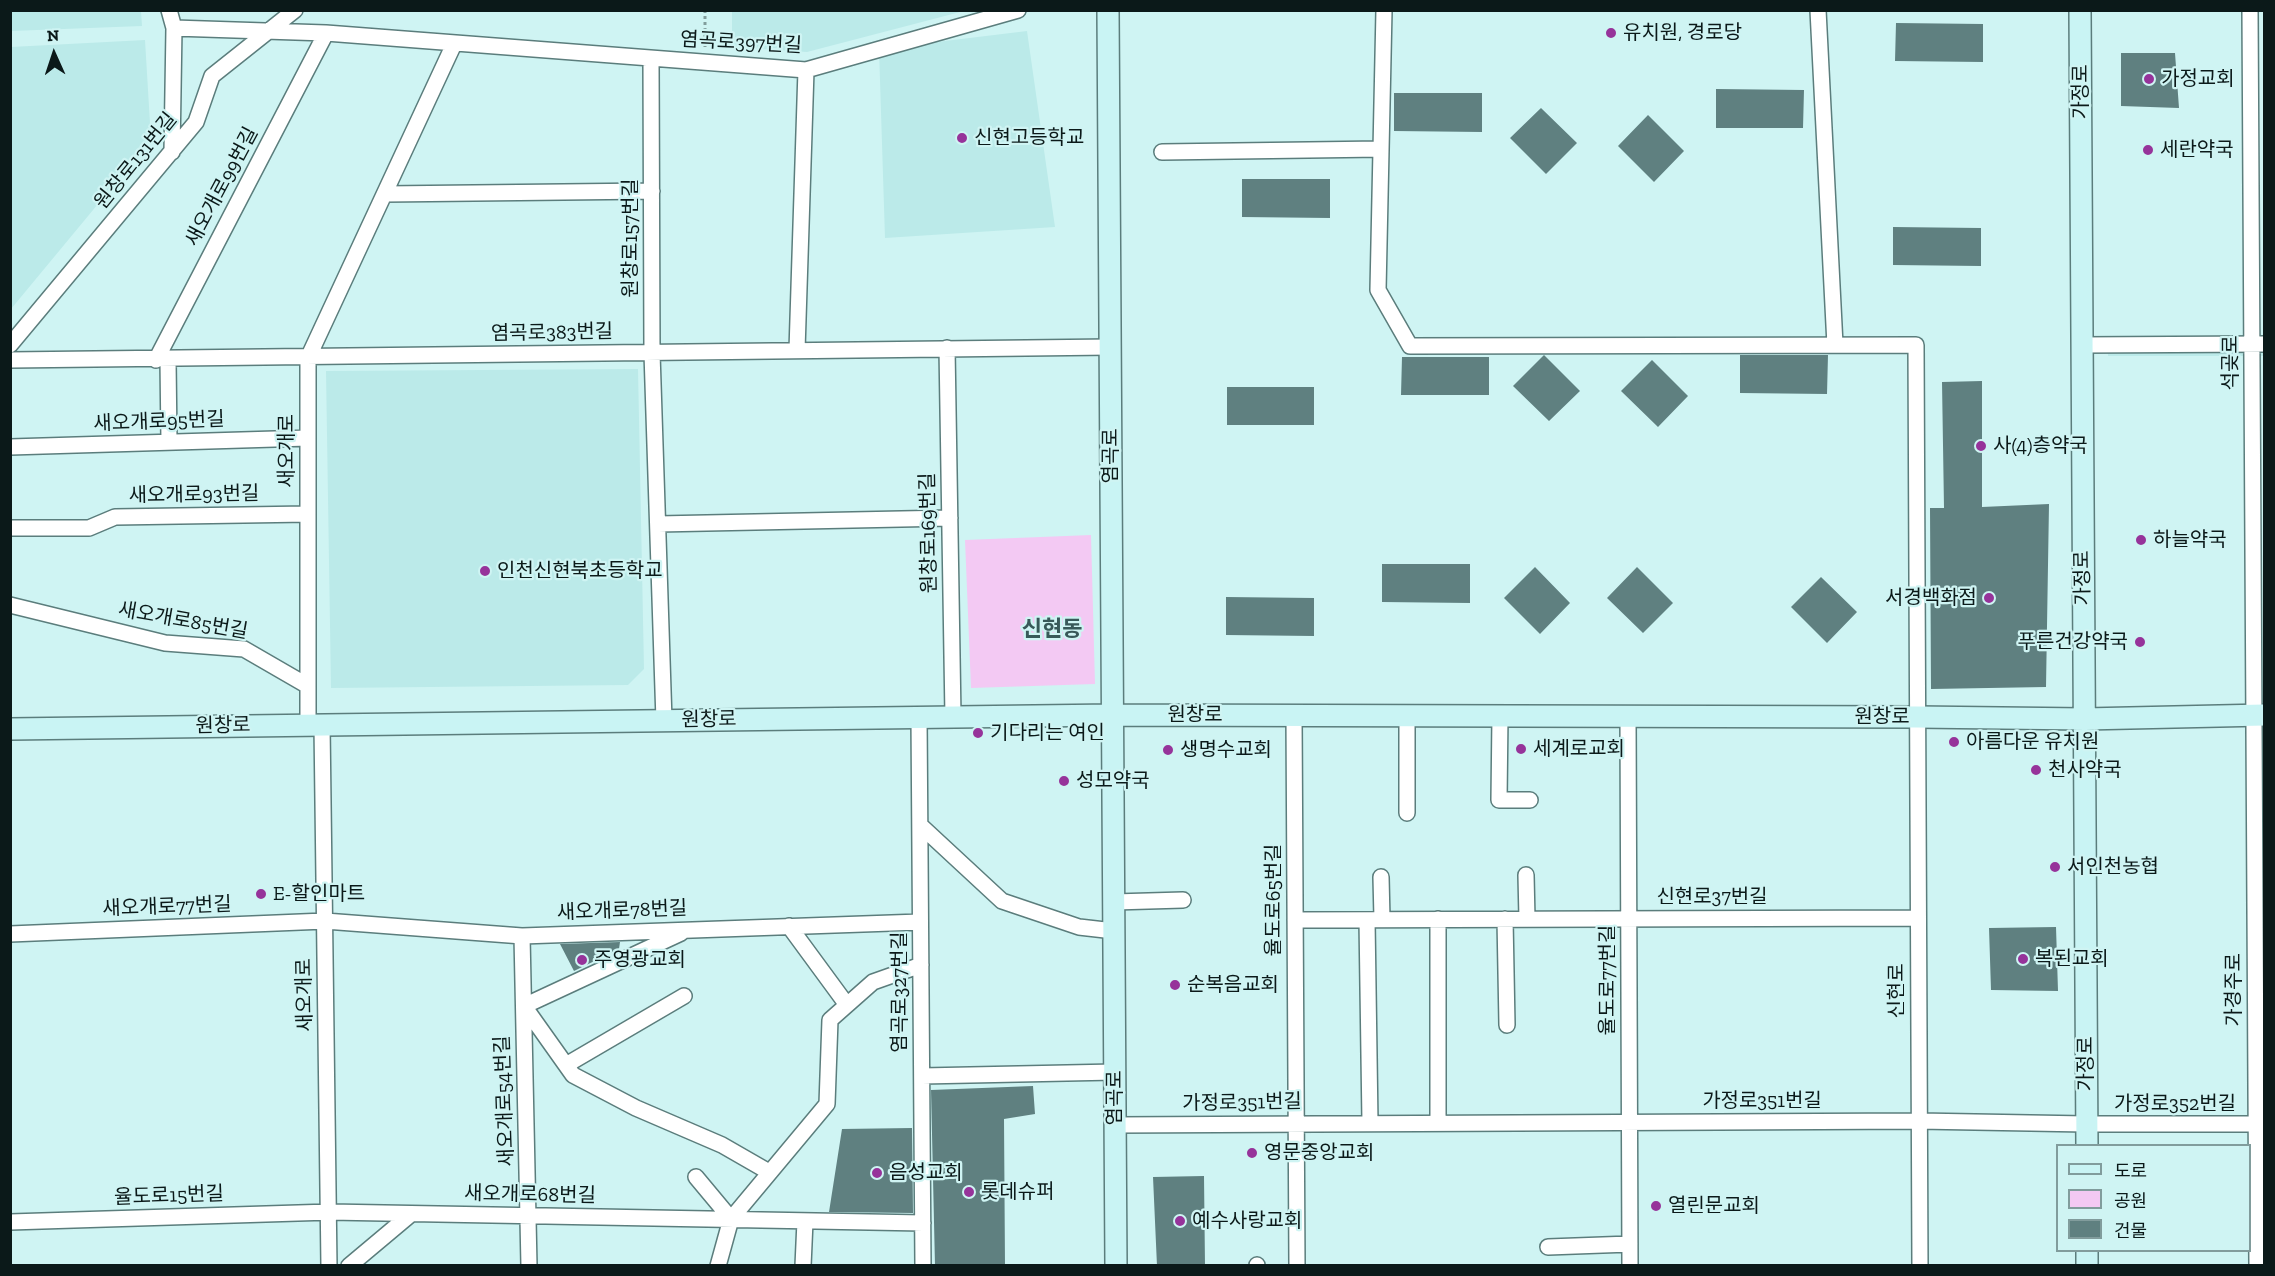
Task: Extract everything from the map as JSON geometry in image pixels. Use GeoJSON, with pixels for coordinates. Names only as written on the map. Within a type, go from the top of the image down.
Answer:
{"type":"FeatureCollection","features":[{"type":"Feature","properties":{"kind":"street"},"geometry":{"type":"LineString","coordinates":[[169,10],[174,28],[172,152]]}},
{"type":"Feature","properties":{"kind":"street","name":"원창로131번길"},"geometry":{"type":"LineString","coordinates":[[10,345],[196,122],[212,76],[295,10]]}},
{"type":"Feature","properties":{"kind":"street","name":"염곡로397번길"},"geometry":{"type":"LineString","coordinates":[[174,28],[326,33],[454,45],[806,70],[1018,10]]}},
{"type":"Feature","properties":{"kind":"street","name":"염곡로"},"geometry":{"type":"LineString","coordinates":[[1108,10],[1116,1266]]}},
{"type":"Feature","properties":{"kind":"street"},"geometry":{"type":"LineString","coordinates":[[1384,10],[1378,290],[1410,346],[1835,345],[1818,10]]}},
{"type":"Feature","properties":{"kind":"street","name":"가정로"},"geometry":{"type":"LineString","coordinates":[[2080,10],[2086,1135]]}},
{"type":"Feature","properties":{"kind":"street","name":"석곶로"},"geometry":{"type":"LineString","coordinates":[[2250,10],[2258,165],[2259,715]]}},
{"type":"Feature","properties":{"kind":"street","name":"새오개로99번길"},"geometry":{"type":"LineString","coordinates":[[162,360],[326,33]]}},
{"type":"Feature","properties":{"kind":"street","name":"새오개로"},"geometry":{"type":"LineString","coordinates":[[329,1266],[325,921],[315,725],[308,686],[308,358],[454,45]]}},
{"type":"Feature","properties":{"kind":"street","name":"원창로157번길"},"geometry":{"type":"LineString","coordinates":[[651,59],[652,353],[664,721]]}},
{"type":"Feature","properties":{"kind":"street"},"geometry":{"type":"LineString","coordinates":[[797,350],[806,70]]}},
{"type":"Feature","properties":{"kind":"street"},"geometry":{"type":"LineString","coordinates":[[1162,152],[1381,149]]}},
{"type":"Feature","properties":{"kind":"street"},"geometry":{"type":"LineString","coordinates":[[385,194],[651,191]]}},
{"type":"Feature","properties":{"kind":"street"},"geometry":{"type":"LineString","coordinates":[[2081,345],[2258,344]]}},
{"type":"Feature","properties":{"kind":"street","name":"신현로"},"geometry":{"type":"LineString","coordinates":[[1835,345],[1916,345],[1920,1266]]}},
{"type":"Feature","properties":{"kind":"street","name":"염곡로383번길"},"geometry":{"type":"LineString","coordinates":[[308,358],[1111,347]]}},
{"type":"Feature","properties":{"kind":"street","name":"원창로169번길"},"geometry":{"type":"LineString","coordinates":[[947,348],[953,717]]}},
{"type":"Feature","properties":{"kind":"street"},"geometry":{"type":"LineString","coordinates":[[10,360],[308,358]]}},
{"type":"Feature","properties":{"kind":"street"},"geometry":{"type":"LineString","coordinates":[[162,360],[169,442]]}},
{"type":"Feature","properties":{"kind":"street","name":"새오개로95번길"},"geometry":{"type":"LineString","coordinates":[[10,447],[308,438]]}},
{"type":"Feature","properties":{"kind":"street","name":"새오개로93번길"},"geometry":{"type":"LineString","coordinates":[[10,528],[89,528],[115,517],[308,514]]}},
{"type":"Feature","properties":{"kind":"street"},"geometry":{"type":"LineString","coordinates":[[658,524],[950,518]]}},
{"type":"Feature","properties":{"kind":"street","name":"새오개로85번길"},"geometry":{"type":"LineString","coordinates":[[10,605],[165,643],[244,649],[308,686]]}},
{"type":"Feature","properties":{"kind":"street","name":"원창로"},"geometry":{"type":"LineString","coordinates":[[10,729],[1113,715],[2085,719],[2259,715]]}},
{"type":"Feature","properties":{"kind":"street","name":"율도로65번길"},"geometry":{"type":"LineString","coordinates":[[1294,715],[1296,1266]]}},
{"type":"Feature","properties":{"kind":"street","name":"가경주로"},"geometry":{"type":"LineString","coordinates":[[2257,1266],[2260,1125],[2259,715]]}},
{"type":"Feature","properties":{"kind":"street"},"geometry":{"type":"LineString","coordinates":[[1407,716],[1407,813]]}},
{"type":"Feature","properties":{"kind":"street"},"geometry":{"type":"LineString","coordinates":[[1500,716],[1499,800],[1530,800]]}},
{"type":"Feature","properties":{"kind":"street","name":"율도로77번길"},"geometry":{"type":"LineString","coordinates":[[1628,716],[1630,1266]]}},
{"type":"Feature","properties":{"kind":"street","name":"염곡로327번길"},"geometry":{"type":"LineString","coordinates":[[919,717],[923,1266]]}},
{"type":"Feature","properties":{"kind":"street"},"geometry":{"type":"LineString","coordinates":[[920,825],[1002,901],[1079,927],[1114,931]]}},
{"type":"Feature","properties":{"kind":"street"},"geometry":{"type":"LineString","coordinates":[[1526,875],[1527,919]]}},
{"type":"Feature","properties":{"kind":"street"},"geometry":{"type":"LineString","coordinates":[[1370,1123],[1374,920],[1381,877]]}},
{"type":"Feature","properties":{"kind":"street"},"geometry":{"type":"LineString","coordinates":[[1114,902],[1183,900]]}},
{"type":"Feature","properties":{"kind":"street","name":"신현로37번길"},"geometry":{"type":"LineString","coordinates":[[1295,920],[1918,918]]}},
{"type":"Feature","properties":{"kind":"street"},"geometry":{"type":"LineString","coordinates":[[1438,919],[1438,1123]]}},
{"type":"Feature","properties":{"kind":"street"},"geometry":{"type":"LineString","coordinates":[[1505,919],[1507,1025]]}},
{"type":"Feature","properties":{"kind":"street","name":"새오개로77번길"},"geometry":{"type":"LineString","coordinates":[[10,934],[325,921]]}},
{"type":"Feature","properties":{"kind":"street","name":"새오개로78번길"},"geometry":{"type":"LineString","coordinates":[[325,921],[522,936],[920,922]]}},
{"type":"Feature","properties":{"kind":"street"},"geometry":{"type":"LineString","coordinates":[[789,926],[848,1005]]}},
{"type":"Feature","properties":{"kind":"street"},"geometry":{"type":"LineString","coordinates":[[687,930],[524,1006],[573,1074],[636,1108],[722,1145],[769,1172]]}},
{"type":"Feature","properties":{"kind":"street","name":"새오개로54번길"},"geometry":{"type":"LineString","coordinates":[[522,936],[529,1266]]}},
{"type":"Feature","properties":{"kind":"street"},"geometry":{"type":"LineString","coordinates":[[718,1266],[730,1219],[826,1104],[830,1020],[873,982],[921,965]]}},
{"type":"Feature","properties":{"kind":"street"},"geometry":{"type":"LineString","coordinates":[[566,1065],[684,996]]}},
{"type":"Feature","properties":{"kind":"street"},"geometry":{"type":"LineString","coordinates":[[922,1076],[1115,1072]]}},
{"type":"Feature","properties":{"kind":"street","name":"가정로351번길"},"geometry":{"type":"LineString","coordinates":[[1116,1125],[1919,1121],[2086,1135]]}},
{"type":"Feature","properties":{"kind":"street","name":"가정로352번길"},"geometry":{"type":"LineString","coordinates":[[2086,1135],[2260,1125]]}},
{"type":"Feature","properties":{"kind":"street"},"geometry":{"type":"LineString","coordinates":[[696,1177],[730,1219]]}},
{"type":"Feature","properties":{"kind":"street","name":"새오개로68번길"},"geometry":{"type":"LineString","coordinates":[[330,1212],[923,1223]]}},
{"type":"Feature","properties":{"kind":"street","name":"율도로15번길"},"geometry":{"type":"LineString","coordinates":[[10,1222],[330,1212]]}},
{"type":"Feature","properties":{"kind":"street"},"geometry":{"type":"LineString","coordinates":[[350,1266],[411,1214]]}},
{"type":"Feature","properties":{"kind":"street"},"geometry":{"type":"LineString","coordinates":[[803,1266],[805,1221]]}},
{"type":"Feature","properties":{"kind":"street"},"geometry":{"type":"LineString","coordinates":[[1548,1246],[1630,1244]]}},
{"type":"Feature","properties":{"kind":"path"},"geometry":{"type":"LineString","coordinates":[[705,10],[705,47]]}},
{"type":"Feature","properties":{"kind":"shaded area"},"geometry":{"type":"Polygon","coordinates":[[[732,10],[964,11],[807,52],[732,47],[732,10]]]}},
{"type":"Feature","properties":{"kind":"shaded area"},"geometry":{"type":"Polygon","coordinates":[[[10,11],[141,11],[142,26],[11,31],[10,11]]]}},
{"type":"Feature","properties":{"kind":"shaded area","name":"신현고등학교"},"geometry":{"type":"Polygon","coordinates":[[[1027,31],[1055,227],[885,238],[879,49],[1027,31]]]}},
{"type":"Feature","properties":{"kind":"shaded area"},"geometry":{"type":"Polygon","coordinates":[[[145,40],[151,140],[11,309],[11,47],[145,40]]]}},
{"type":"Feature","properties":{"kind":"shaded area"},"geometry":{"type":"Polygon","coordinates":[[[2264,336],[2264,356],[2108,356],[2107,337],[2264,336]]]}},
{"type":"Feature","properties":{"kind":"shaded area","name":"인천신현북초등학교"},"geometry":{"type":"Polygon","coordinates":[[[638,369],[644,669],[628,685],[331,688],[326,371],[638,369]]]}},
{"type":"Feature","properties":{"kind":"green space"},"geometry":{"type":"Polygon","coordinates":[[[1091,535],[1095,684],[971,688],[965,540],[1091,535]]]}},
{"type":"Feature","properties":{"kind":"building"},"geometry":{"type":"Polygon","coordinates":[[[1896,23],[1983,24],[1983,62],[1895,61],[1896,23]]]}},
{"type":"Feature","properties":{"kind":"building","name":"가정교회"},"geometry":{"type":"Polygon","coordinates":[[[2121,53],[2175,53],[2179,108],[2121,106],[2121,53]]]}},
{"type":"Feature","properties":{"kind":"building"},"geometry":{"type":"Polygon","coordinates":[[[1716,89],[1804,90],[1803,128],[1716,128],[1716,89]]]}},
{"type":"Feature","properties":{"kind":"building"},"geometry":{"type":"Polygon","coordinates":[[[1394,93],[1482,93],[1482,132],[1394,131],[1394,93]]]}},
{"type":"Feature","properties":{"kind":"building"},"geometry":{"type":"Polygon","coordinates":[[[1541,108],[1577,143],[1546,174],[1510,138],[1541,108]]]}},
{"type":"Feature","properties":{"kind":"building"},"geometry":{"type":"Polygon","coordinates":[[[1648,115],[1684,151],[1654,182],[1618,146],[1648,115]]]}},
{"type":"Feature","properties":{"kind":"building"},"geometry":{"type":"Polygon","coordinates":[[[1242,179],[1330,179],[1330,218],[1242,217],[1242,179]]]}},
{"type":"Feature","properties":{"kind":"building"},"geometry":{"type":"Polygon","coordinates":[[[1893,227],[1981,228],[1981,266],[1893,265],[1893,227]]]}},
{"type":"Feature","properties":{"kind":"building"},"geometry":{"type":"Polygon","coordinates":[[[1544,355],[1580,391],[1549,421],[1513,386],[1544,355]]]}},
{"type":"Feature","properties":{"kind":"building"},"geometry":{"type":"Polygon","coordinates":[[[1740,355],[1828,355],[1827,394],[1740,393],[1740,355]]]}},
{"type":"Feature","properties":{"kind":"building"},"geometry":{"type":"Polygon","coordinates":[[[1402,357],[1489,357],[1489,395],[1401,395],[1402,357]]]}},
{"type":"Feature","properties":{"kind":"building"},"geometry":{"type":"Polygon","coordinates":[[[1652,360],[1688,396],[1658,427],[1621,391],[1652,360]]]}},
{"type":"Feature","properties":{"kind":"building","name":"서경백화점"},"geometry":{"type":"Polygon","coordinates":[[[1982,381],[1982,507],[2049,504],[2046,687],[1931,689],[1930,508],[1944,508],[1942,382],[1982,381]]]}},
{"type":"Feature","properties":{"kind":"building"},"geometry":{"type":"Polygon","coordinates":[[[1227,387],[1314,387],[1314,425],[1227,425],[1227,387]]]}},
{"type":"Feature","properties":{"kind":"building"},"geometry":{"type":"Polygon","coordinates":[[[1382,564],[1470,564],[1470,603],[1382,602],[1382,564]]]}},
{"type":"Feature","properties":{"kind":"building"},"geometry":{"type":"Polygon","coordinates":[[[1535,567],[1570,603],[1540,634],[1504,598],[1535,567]]]}},
{"type":"Feature","properties":{"kind":"building"},"geometry":{"type":"Polygon","coordinates":[[[1637,567],[1673,603],[1643,633],[1607,598],[1637,567]]]}},
{"type":"Feature","properties":{"kind":"building"},"geometry":{"type":"Polygon","coordinates":[[[1821,577],[1857,612],[1827,643],[1791,607],[1821,577]]]}},
{"type":"Feature","properties":{"kind":"building"},"geometry":{"type":"Polygon","coordinates":[[[1226,597],[1314,598],[1314,636],[1226,635],[1226,597]]]}},
{"type":"Feature","properties":{"kind":"building","name":"복된교회"},"geometry":{"type":"Polygon","coordinates":[[[2056,927],[2058,991],[1991,990],[1989,928],[2056,927]]]}},
{"type":"Feature","properties":{"kind":"building","name":"주영광교회"},"geometry":{"type":"Polygon","coordinates":[[[620,942],[619,949],[574,971],[560,944],[620,942]]]}},
{"type":"Feature","properties":{"kind":"building","name":"롯데슈퍼"},"geometry":{"type":"Polygon","coordinates":[[[1033,1086],[1035,1114],[1004,1119],[1005,1266],[935,1266],[931,1090],[1033,1086]]]}},
{"type":"Feature","properties":{"kind":"building","name":"음성교회"},"geometry":{"type":"Polygon","coordinates":[[[912,1128],[913,1213],[829,1212],[842,1129],[912,1128]]]}},
{"type":"Feature","properties":{"kind":"building","name":"예수사랑교회"},"geometry":{"type":"Polygon","coordinates":[[[1204,1176],[1205,1266],[1157,1266],[1153,1177],[1204,1176]]]}},
{"type":"Feature","properties":{"kind":"place","name":"유치원, 경로당"},"geometry":{"type":"Point","coordinates":[1611,33]}},
{"type":"Feature","properties":{"kind":"place","name":"가정교회"},"geometry":{"type":"Point","coordinates":[2149,79]}},
{"type":"Feature","properties":{"kind":"place","name":"신현고등학교"},"geometry":{"type":"Point","coordinates":[962,138]}},
{"type":"Feature","properties":{"kind":"place","name":"세란약국"},"geometry":{"type":"Point","coordinates":[2148,150]}},
{"type":"Feature","properties":{"kind":"place","name":"사(4)층약국"},"geometry":{"type":"Point","coordinates":[1981,446]}},
{"type":"Feature","properties":{"kind":"place","name":"하늘약국"},"geometry":{"type":"Point","coordinates":[2141,540]}},
{"type":"Feature","properties":{"kind":"place","name":"인천신현북초등학교"},"geometry":{"type":"Point","coordinates":[485,571]}},
{"type":"Feature","properties":{"kind":"place","name":"서경백화점"},"geometry":{"type":"Point","coordinates":[1989,598]}},
{"type":"Feature","properties":{"kind":"place","name":"푸른건강약국"},"geometry":{"type":"Point","coordinates":[2140,642]}},
{"type":"Feature","properties":{"kind":"place","name":"기다리는 여인"},"geometry":{"type":"Point","coordinates":[978,733]}},
{"type":"Feature","properties":{"kind":"place","name":"아름다운 유치원"},"geometry":{"type":"Point","coordinates":[1954,742]}},
{"type":"Feature","properties":{"kind":"place","name":"세계로교회"},"geometry":{"type":"Point","coordinates":[1521,749]}},
{"type":"Feature","properties":{"kind":"place","name":"생명수교회"},"geometry":{"type":"Point","coordinates":[1168,750]}},
{"type":"Feature","properties":{"kind":"place","name":"천사약국"},"geometry":{"type":"Point","coordinates":[2036,770]}},
{"type":"Feature","properties":{"kind":"place","name":"성모약국"},"geometry":{"type":"Point","coordinates":[1064,781]}},
{"type":"Feature","properties":{"kind":"place","name":"서인천농협"},"geometry":{"type":"Point","coordinates":[2055,867]}},
{"type":"Feature","properties":{"kind":"place","name":"E-할인마트"},"geometry":{"type":"Point","coordinates":[261,894]}},
{"type":"Feature","properties":{"kind":"place","name":"복된교회"},"geometry":{"type":"Point","coordinates":[2023,959]}},
{"type":"Feature","properties":{"kind":"place","name":"주영광교회"},"geometry":{"type":"Point","coordinates":[582,960]}},
{"type":"Feature","properties":{"kind":"place","name":"순복음교회"},"geometry":{"type":"Point","coordinates":[1175,985]}},
{"type":"Feature","properties":{"kind":"place","name":"영문중앙교회"},"geometry":{"type":"Point","coordinates":[1252,1153]}},
{"type":"Feature","properties":{"kind":"place","name":"음성교회"},"geometry":{"type":"Point","coordinates":[877,1173]}},
{"type":"Feature","properties":{"kind":"place","name":"롯데슈퍼"},"geometry":{"type":"Point","coordinates":[969,1192]}},
{"type":"Feature","properties":{"kind":"place","name":"열린문교회"},"geometry":{"type":"Point","coordinates":[1656,1206]}},
{"type":"Feature","properties":{"kind":"place","name":"예수사랑교회"},"geometry":{"type":"Point","coordinates":[1180,1221]}},
{"type":"Feature","properties":{"kind":"district","name":"신현동"},"geometry":{"type":"Point","coordinates":[1052,630]}}]}
